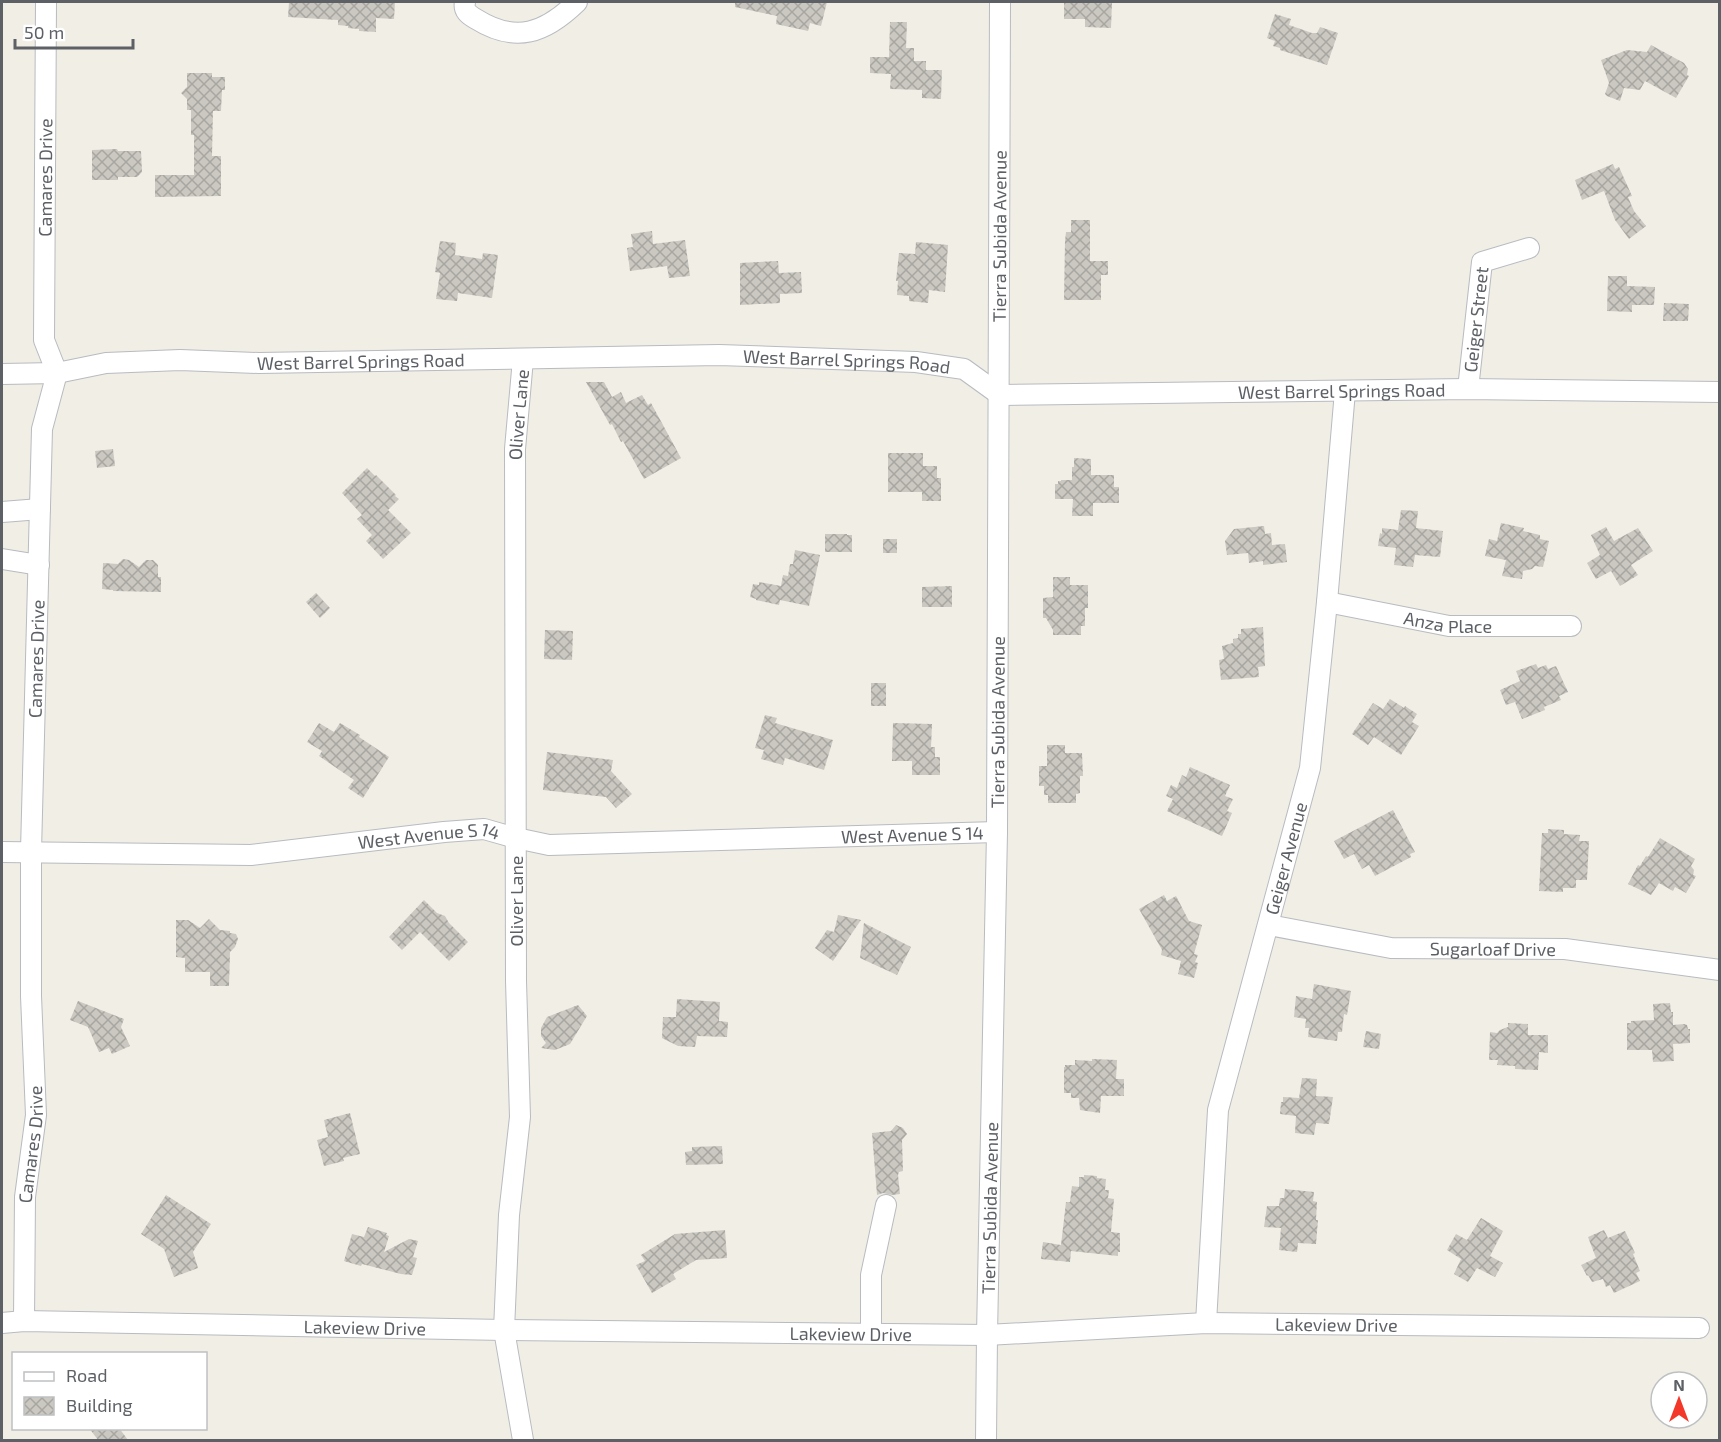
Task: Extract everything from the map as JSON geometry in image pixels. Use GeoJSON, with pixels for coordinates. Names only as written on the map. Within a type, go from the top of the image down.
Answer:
{"type":"FeatureCollection","features":[{"type":"Feature","properties":{"kind":"street","name":"Camares Drive"},"geometry":{"type":"LineString","coordinates":[[24,1321],[25,1197],[36,1115],[31,996],[32,851],[42,429],[57,373],[44,340],[46,2]]}},
{"type":"Feature","properties":{"kind":"street"},"geometry":{"type":"LineString","coordinates":[[465,2],[464,7],[467,14],[487,26],[515,34],[532,32],[549,25],[577,2]]}},
{"type":"Feature","properties":{"kind":"street","name":"Tierra Subida Avenue"},"geometry":{"type":"LineString","coordinates":[[986,1440],[998,832],[1000,2]]}},
{"type":"Feature","properties":{"kind":"street","name":"Geiger Street"},"geometry":{"type":"LineString","coordinates":[[1468,389],[1482,262],[1529,248]]}},
{"type":"Feature","properties":{"kind":"street","name":"West Barrel Springs Road"},"geometry":{"type":"LineString","coordinates":[[2,374],[57,373],[106,363],[170,361],[259,363],[719,355],[916,362],[964,369],[1000,394],[1468,389],[1719,392]]}},
{"type":"Feature","properties":{"kind":"street","name":"Oliver Lane"},"geometry":{"type":"LineString","coordinates":[[523,359],[514,449],[516,981],[520,1118],[509,1215],[504,1329],[523,1440]]}},
{"type":"Feature","properties":{"kind":"street","name":"Geiger Avenue"},"geometry":{"type":"LineString","coordinates":[[1206,1323],[1218,1110],[1310,768],[1345,391]]}},
{"type":"Feature","properties":{"kind":"street"},"geometry":{"type":"LineString","coordinates":[[2,512],[40,509]]}},
{"type":"Feature","properties":{"kind":"street"},"geometry":{"type":"LineString","coordinates":[[2,560],[39,565]]}},
{"type":"Feature","properties":{"kind":"street","name":"Anza Place"},"geometry":{"type":"LineString","coordinates":[[1327,602],[1449,626],[1571,626]]}},
{"type":"Feature","properties":{"kind":"street","name":"West Avenue S 14"},"geometry":{"type":"LineString","coordinates":[[2,852],[251,855],[484,829],[549,844],[998,832]]}},
{"type":"Feature","properties":{"kind":"street","name":"Sugarloaf Drive"},"geometry":{"type":"LineString","coordinates":[[1269,925],[1391,948],[1565,949],[1719,970]]}},
{"type":"Feature","properties":{"kind":"street"},"geometry":{"type":"LineString","coordinates":[[871,1334],[871,1275],[886,1205]]}},
{"type":"Feature","properties":{"kind":"street","name":"Lakeview Drive"},"geometry":{"type":"LineString","coordinates":[[2,1323],[24,1321],[987,1335],[1206,1323],[1699,1328]]}},
{"type":"Feature","properties":{"kind":"building"},"geometry":{"type":"Polygon","coordinates":[[[289,2],[395,2],[394,19],[376,18],[376,32],[359,31],[359,29],[338,25],[338,20],[288,17],[289,2]]]}},
{"type":"Feature","properties":{"kind":"building"},"geometry":{"type":"Polygon","coordinates":[[[735,2],[827,2],[821,26],[810,23],[808,31],[776,24],[777,16],[735,7],[735,2]]]}},
{"type":"Feature","properties":{"kind":"building"},"geometry":{"type":"Polygon","coordinates":[[[1064,2],[1112,2],[1111,28],[1085,27],[1085,19],[1064,19],[1064,2]]]}},
{"type":"Feature","properties":{"kind":"building"},"geometry":{"type":"Polygon","coordinates":[[[1275,14],[1291,19],[1289,25],[1312,33],[1317,33],[1320,27],[1338,33],[1327,65],[1273,46],[1275,41],[1267,38],[1275,14]]]}},
{"type":"Feature","properties":{"kind":"building"},"geometry":{"type":"Polygon","coordinates":[[[890,22],[907,22],[906,48],[914,48],[914,61],[926,61],[926,70],[942,70],[941,99],[922,98],[922,90],[890,89],[891,74],[870,73],[870,57],[889,57],[890,22]]]}},
{"type":"Feature","properties":{"kind":"building"},"geometry":{"type":"Polygon","coordinates":[[[1651,45],[1684,63],[1688,69],[1687,75],[1689,76],[1676,98],[1645,81],[1640,90],[1624,88],[1620,101],[1607,96],[1605,94],[1609,83],[1601,60],[1627,50],[1647,52],[1651,45]]]}},
{"type":"Feature","properties":{"kind":"building"},"geometry":{"type":"Polygon","coordinates":[[[187,73],[212,73],[212,77],[225,77],[221,111],[213,111],[212,156],[221,156],[221,196],[155,197],[155,175],[194,175],[194,135],[191,135],[191,110],[187,110],[187,99],[181,93],[187,87],[187,73]]]}},
{"type":"Feature","properties":{"kind":"building"},"geometry":{"type":"Polygon","coordinates":[[[117,149],[118,151],[141,151],[142,172],[137,177],[92,180],[92,150],[117,149]]]}},
{"type":"Feature","properties":{"kind":"building"},"geometry":{"type":"Polygon","coordinates":[[[1613,164],[1615,169],[1619,167],[1632,196],[1628,197],[1634,211],[1646,226],[1629,239],[1615,220],[1604,191],[1582,200],[1575,180],[1613,164]]]}},
{"type":"Feature","properties":{"kind":"building"},"geometry":{"type":"Polygon","coordinates":[[[1071,220],[1090,220],[1090,261],[1108,261],[1108,275],[1101,275],[1101,300],[1064,300],[1065,241],[1066,232],[1071,232],[1071,220]]]}},
{"type":"Feature","properties":{"kind":"building"},"geometry":{"type":"Polygon","coordinates":[[[652,231],[653,244],[685,240],[690,276],[669,278],[667,266],[630,271],[627,248],[633,247],[631,234],[652,231]]]}},
{"type":"Feature","properties":{"kind":"building"},"geometry":{"type":"Polygon","coordinates":[[[440,241],[456,243],[455,255],[482,259],[483,253],[498,255],[492,298],[458,293],[457,301],[436,299],[440,273],[435,272],[440,241]]]}},
{"type":"Feature","properties":{"kind":"building"},"geometry":{"type":"Polygon","coordinates":[[[916,242],[948,245],[945,292],[929,290],[928,303],[909,301],[909,296],[897,295],[899,253],[915,254],[916,242]]]}},
{"type":"Feature","properties":{"kind":"building"},"geometry":{"type":"Polygon","coordinates":[[[778,261],[779,273],[801,272],[802,293],[780,294],[780,303],[740,305],[740,263],[778,261]]]}},
{"type":"Feature","properties":{"kind":"building"},"geometry":{"type":"Polygon","coordinates":[[[1608,276],[1627,276],[1627,286],[1655,287],[1654,305],[1632,305],[1632,312],[1607,311],[1608,276]]]}},
{"type":"Feature","properties":{"kind":"building"},"geometry":{"type":"Polygon","coordinates":[[[1664,303],[1689,304],[1688,321],[1663,321],[1664,303]]]}},
{"type":"Feature","properties":{"kind":"building"},"geometry":{"type":"Polygon","coordinates":[[[586,382],[604,382],[612,397],[621,392],[626,403],[642,395],[648,405],[651,403],[681,458],[644,479],[586,382]]]}},
{"type":"Feature","properties":{"kind":"building"},"geometry":{"type":"Polygon","coordinates":[[[113,449],[115,466],[97,468],[95,451],[113,449]]]}},
{"type":"Feature","properties":{"kind":"building"},"geometry":{"type":"Polygon","coordinates":[[[888,453],[923,453],[923,466],[937,466],[937,478],[941,478],[941,501],[922,501],[922,492],[888,492],[888,453]]]}},
{"type":"Feature","properties":{"kind":"building"},"geometry":{"type":"Polygon","coordinates":[[[1074,458],[1091,459],[1091,475],[1114,475],[1114,487],[1119,487],[1119,503],[1093,503],[1093,516],[1072,516],[1073,499],[1055,499],[1055,484],[1061,480],[1072,480],[1074,458]]]}},
{"type":"Feature","properties":{"kind":"building"},"geometry":{"type":"Polygon","coordinates":[[[367,468],[399,499],[388,510],[411,533],[383,559],[366,541],[372,535],[357,519],[362,515],[342,493],[367,468]]]}},
{"type":"Feature","properties":{"kind":"building"},"geometry":{"type":"Polygon","coordinates":[[[1401,510],[1418,511],[1416,528],[1443,531],[1440,557],[1415,555],[1413,567],[1394,565],[1396,548],[1378,546],[1382,528],[1398,530],[1401,510]]]}},
{"type":"Feature","properties":{"kind":"building"},"geometry":{"type":"Polygon","coordinates":[[[1501,523],[1524,528],[1523,531],[1540,535],[1540,539],[1549,541],[1543,567],[1535,566],[1523,571],[1522,579],[1502,576],[1506,560],[1485,556],[1489,539],[1497,541],[1501,523]]]}},
{"type":"Feature","properties":{"kind":"building"},"geometry":{"type":"Polygon","coordinates":[[[1264,526],[1265,534],[1271,533],[1272,545],[1285,544],[1287,562],[1263,565],[1263,561],[1249,563],[1248,553],[1227,555],[1225,541],[1234,529],[1264,526]]]}},
{"type":"Feature","properties":{"kind":"building"},"geometry":{"type":"Polygon","coordinates":[[[1606,527],[1614,541],[1638,528],[1653,551],[1631,565],[1638,575],[1620,586],[1611,571],[1596,579],[1587,563],[1600,555],[1591,535],[1606,527]]]}},
{"type":"Feature","properties":{"kind":"building"},"geometry":{"type":"Polygon","coordinates":[[[825,534],[852,535],[852,552],[825,552],[825,534]]]}},
{"type":"Feature","properties":{"kind":"building"},"geometry":{"type":"Polygon","coordinates":[[[883,539],[897,539],[897,553],[883,553],[883,539]]]}},
{"type":"Feature","properties":{"kind":"building"},"geometry":{"type":"Polygon","coordinates":[[[795,550],[820,555],[809,606],[780,600],[779,605],[750,597],[753,584],[759,585],[759,582],[781,586],[783,575],[788,576],[790,564],[793,564],[795,550]]]}},
{"type":"Feature","properties":{"kind":"building"},"geometry":{"type":"Polygon","coordinates":[[[123,559],[139,567],[146,560],[153,560],[158,565],[158,577],[161,577],[161,592],[102,589],[103,563],[118,564],[123,559]]]}},
{"type":"Feature","properties":{"kind":"building"},"geometry":{"type":"Polygon","coordinates":[[[1053,577],[1070,577],[1070,585],[1088,585],[1088,608],[1085,608],[1085,626],[1081,626],[1081,635],[1053,635],[1053,630],[1046,618],[1043,618],[1043,598],[1053,597],[1053,577]]]}},
{"type":"Feature","properties":{"kind":"building"},"geometry":{"type":"Polygon","coordinates":[[[952,586],[952,607],[922,607],[922,587],[952,586]]]}},
{"type":"Feature","properties":{"kind":"building"},"geometry":{"type":"Polygon","coordinates":[[[316,593],[330,608],[320,618],[306,602],[316,593]]]}},
{"type":"Feature","properties":{"kind":"building"},"geometry":{"type":"Polygon","coordinates":[[[1263,627],[1265,666],[1258,667],[1259,677],[1221,680],[1219,660],[1224,659],[1222,646],[1233,643],[1233,639],[1238,638],[1238,634],[1241,634],[1241,629],[1263,627]]]}},
{"type":"Feature","properties":{"kind":"building"},"geometry":{"type":"Polygon","coordinates":[[[545,630],[573,631],[572,660],[544,659],[545,630]]]}},
{"type":"Feature","properties":{"kind":"building"},"geometry":{"type":"Polygon","coordinates":[[[1536,664],[1538,668],[1546,665],[1548,669],[1556,666],[1568,692],[1559,696],[1561,700],[1544,707],[1545,710],[1522,719],[1515,702],[1506,705],[1500,690],[1520,681],[1516,671],[1536,664]]]}},
{"type":"Feature","properties":{"kind":"building"},"geometry":{"type":"Polygon","coordinates":[[[871,683],[886,683],[886,706],[871,706],[871,683]]]}},
{"type":"Feature","properties":{"kind":"building"},"geometry":{"type":"Polygon","coordinates":[[[1390,699],[1417,714],[1412,722],[1419,726],[1401,755],[1374,737],[1368,745],[1352,734],[1373,703],[1383,709],[1390,699]]]}},
{"type":"Feature","properties":{"kind":"building"},"geometry":{"type":"Polygon","coordinates":[[[765,715],[777,718],[775,723],[833,740],[824,770],[785,758],[783,765],[761,759],[764,750],[755,748],[765,715]]]}},
{"type":"Feature","properties":{"kind":"building"},"geometry":{"type":"Polygon","coordinates":[[[319,723],[334,732],[340,723],[389,757],[363,798],[348,788],[354,780],[319,756],[322,751],[307,742],[319,723]]]}},
{"type":"Feature","properties":{"kind":"building"},"geometry":{"type":"Polygon","coordinates":[[[893,723],[932,724],[931,747],[935,747],[935,757],[940,757],[940,775],[912,775],[912,761],[892,761],[893,723]]]}},
{"type":"Feature","properties":{"kind":"building"},"geometry":{"type":"Polygon","coordinates":[[[1047,745],[1065,745],[1065,753],[1082,753],[1083,776],[1080,776],[1080,793],[1076,794],[1076,803],[1048,803],[1048,795],[1044,795],[1044,786],[1039,786],[1039,766],[1047,766],[1047,745]]]}},
{"type":"Feature","properties":{"kind":"building"},"geometry":{"type":"Polygon","coordinates":[[[547,752],[613,760],[611,771],[632,794],[616,808],[606,797],[543,790],[547,752]]]}},
{"type":"Feature","properties":{"kind":"building"},"geometry":{"type":"Polygon","coordinates":[[[1190,767],[1230,785],[1225,796],[1233,799],[1227,811],[1232,813],[1222,836],[1167,811],[1173,799],[1166,796],[1171,785],[1177,788],[1182,775],[1186,777],[1190,767]]]}},
{"type":"Feature","properties":{"kind":"building"},"geometry":{"type":"Polygon","coordinates":[[[1393,810],[1415,852],[1410,854],[1411,857],[1375,876],[1369,865],[1362,869],[1354,854],[1344,859],[1334,841],[1393,810]]]}},
{"type":"Feature","properties":{"kind":"building"},"geometry":{"type":"Polygon","coordinates":[[[1548,829],[1564,830],[1564,834],[1580,835],[1579,841],[1589,841],[1587,880],[1576,880],[1576,888],[1563,888],[1563,892],[1539,891],[1542,833],[1548,833],[1548,829]]]}},
{"type":"Feature","properties":{"kind":"building"},"geometry":{"type":"Polygon","coordinates":[[[1660,838],[1695,859],[1691,866],[1694,870],[1693,875],[1696,876],[1686,893],[1675,887],[1673,891],[1659,883],[1651,895],[1628,884],[1638,865],[1640,866],[1646,856],[1648,857],[1660,838]]]}},
{"type":"Feature","properties":{"kind":"building"},"geometry":{"type":"Polygon","coordinates":[[[1164,895],[1167,901],[1176,896],[1189,921],[1202,925],[1194,954],[1198,955],[1195,962],[1198,963],[1194,978],[1178,974],[1181,961],[1161,955],[1162,950],[1139,909],[1164,895]]]}},
{"type":"Feature","properties":{"kind":"building"},"geometry":{"type":"Polygon","coordinates":[[[424,900],[437,913],[445,916],[468,942],[449,961],[420,932],[402,950],[389,937],[424,900]]]}},
{"type":"Feature","properties":{"kind":"building"},"geometry":{"type":"Polygon","coordinates":[[[838,915],[861,920],[833,961],[815,948],[827,930],[834,932],[838,915]]]}},
{"type":"Feature","properties":{"kind":"building"},"geometry":{"type":"Polygon","coordinates":[[[209,919],[220,930],[236,934],[238,939],[230,952],[229,986],[210,986],[210,972],[185,972],[185,958],[176,957],[176,920],[188,920],[200,928],[209,919]]]}},
{"type":"Feature","properties":{"kind":"building"},"geometry":{"type":"Polygon","coordinates":[[[864,923],[911,947],[897,975],[860,958],[864,923]]]}},
{"type":"Feature","properties":{"kind":"building"},"geometry":{"type":"Polygon","coordinates":[[[1314,984],[1351,991],[1347,1015],[1344,1014],[1342,1032],[1338,1032],[1337,1041],[1308,1037],[1309,1028],[1305,1028],[1306,1019],[1294,1017],[1296,996],[1312,999],[1314,984]]]}},
{"type":"Feature","properties":{"kind":"building"},"geometry":{"type":"Polygon","coordinates":[[[677,999],[720,1002],[719,1021],[728,1022],[727,1037],[697,1036],[695,1047],[678,1046],[662,1038],[663,1017],[676,1017],[677,999]]]}},
{"type":"Feature","properties":{"kind":"building"},"geometry":{"type":"Polygon","coordinates":[[[78,1001],[124,1019],[121,1027],[130,1046],[112,1054],[109,1048],[99,1052],[88,1027],[70,1020],[78,1001]]]}},
{"type":"Feature","properties":{"kind":"building"},"geometry":{"type":"Polygon","coordinates":[[[1670,1003],[1673,1025],[1684,1024],[1690,1029],[1690,1043],[1673,1044],[1674,1061],[1653,1062],[1652,1050],[1627,1050],[1627,1023],[1654,1020],[1653,1004],[1670,1003]]]}},
{"type":"Feature","properties":{"kind":"building"},"geometry":{"type":"Polygon","coordinates":[[[578,1005],[587,1016],[570,1044],[555,1050],[541,1048],[546,1043],[541,1036],[541,1028],[547,1017],[578,1005]]]}},
{"type":"Feature","properties":{"kind":"building"},"geometry":{"type":"Polygon","coordinates":[[[1508,1023],[1528,1024],[1528,1035],[1548,1035],[1548,1053],[1539,1052],[1538,1070],[1515,1069],[1515,1066],[1497,1065],[1498,1060],[1489,1060],[1490,1032],[1497,1033],[1508,1027],[1508,1023]]]}},
{"type":"Feature","properties":{"kind":"building"},"geometry":{"type":"Polygon","coordinates":[[[1366,1031],[1381,1034],[1379,1049],[1363,1047],[1366,1031]]]}},
{"type":"Feature","properties":{"kind":"building"},"geometry":{"type":"Polygon","coordinates":[[[1092,1059],[1117,1060],[1116,1079],[1124,1079],[1124,1096],[1101,1096],[1100,1113],[1080,1110],[1079,1098],[1071,1098],[1071,1093],[1064,1093],[1065,1065],[1075,1065],[1075,1060],[1092,1061],[1092,1059]]]}},
{"type":"Feature","properties":{"kind":"building"},"geometry":{"type":"Polygon","coordinates":[[[1302,1078],[1317,1079],[1316,1096],[1333,1097],[1329,1124],[1316,1123],[1314,1135],[1295,1133],[1296,1116],[1280,1114],[1283,1097],[1299,1098],[1302,1078]]]}},
{"type":"Feature","properties":{"kind":"building"},"geometry":{"type":"Polygon","coordinates":[[[350,1113],[360,1154],[324,1166],[317,1140],[328,1137],[324,1120],[350,1113]]]}},
{"type":"Feature","properties":{"kind":"building"},"geometry":{"type":"Polygon","coordinates":[[[896,1125],[903,1128],[907,1134],[902,1140],[903,1171],[898,1175],[900,1194],[877,1195],[872,1133],[891,1131],[896,1125]]]}},
{"type":"Feature","properties":{"kind":"building"},"geometry":{"type":"Polygon","coordinates":[[[722,1146],[723,1164],[686,1165],[685,1152],[692,1151],[692,1147],[722,1146]]]}},
{"type":"Feature","properties":{"kind":"building"},"geometry":{"type":"Polygon","coordinates":[[[1084,1175],[1106,1179],[1105,1190],[1109,1190],[1108,1198],[1114,1199],[1111,1232],[1120,1233],[1118,1256],[1071,1251],[1070,1262],[1041,1259],[1043,1242],[1061,1245],[1066,1202],[1070,1202],[1072,1186],[1079,1187],[1079,1177],[1084,1177],[1084,1175]]]}},
{"type":"Feature","properties":{"kind":"building"},"geometry":{"type":"Polygon","coordinates":[[[1285,1189],[1314,1192],[1313,1201],[1317,1202],[1316,1244],[1298,1243],[1297,1252],[1279,1250],[1281,1228],[1264,1227],[1267,1206],[1279,1206],[1280,1198],[1284,1198],[1285,1189]]]}},
{"type":"Feature","properties":{"kind":"building"},"geometry":{"type":"Polygon","coordinates":[[[166,1195],[211,1224],[193,1252],[198,1268],[174,1277],[164,1249],[141,1234],[166,1195]]]}},
{"type":"Feature","properties":{"kind":"building"},"geometry":{"type":"Polygon","coordinates":[[[1481,1218],[1503,1231],[1490,1256],[1503,1263],[1495,1277],[1477,1268],[1468,1282],[1454,1274],[1461,1259],[1447,1250],[1456,1234],[1467,1240],[1481,1218]]]}},
{"type":"Feature","properties":{"kind":"building"},"geometry":{"type":"Polygon","coordinates":[[[368,1227],[387,1233],[386,1235],[389,1236],[384,1252],[409,1239],[418,1241],[413,1257],[417,1258],[412,1275],[344,1261],[352,1234],[364,1237],[368,1227]]]}},
{"type":"Feature","properties":{"kind":"building"},"geometry":{"type":"Polygon","coordinates":[[[725,1230],[727,1258],[696,1260],[673,1274],[676,1279],[652,1293],[636,1265],[645,1261],[641,1255],[675,1234],[725,1230]]]}},
{"type":"Feature","properties":{"kind":"building"},"geometry":{"type":"Polygon","coordinates":[[[1604,1230],[1608,1238],[1625,1231],[1640,1271],[1636,1273],[1640,1281],[1614,1293],[1610,1285],[1606,1287],[1603,1279],[1592,1282],[1581,1265],[1596,1258],[1588,1237],[1604,1230]]]}},
{"type":"Feature","properties":{"kind":"building"},"geometry":{"type":"Polygon","coordinates":[[[90,1430],[120,1430],[128,1440],[98,1440],[90,1430]]]}}]}
